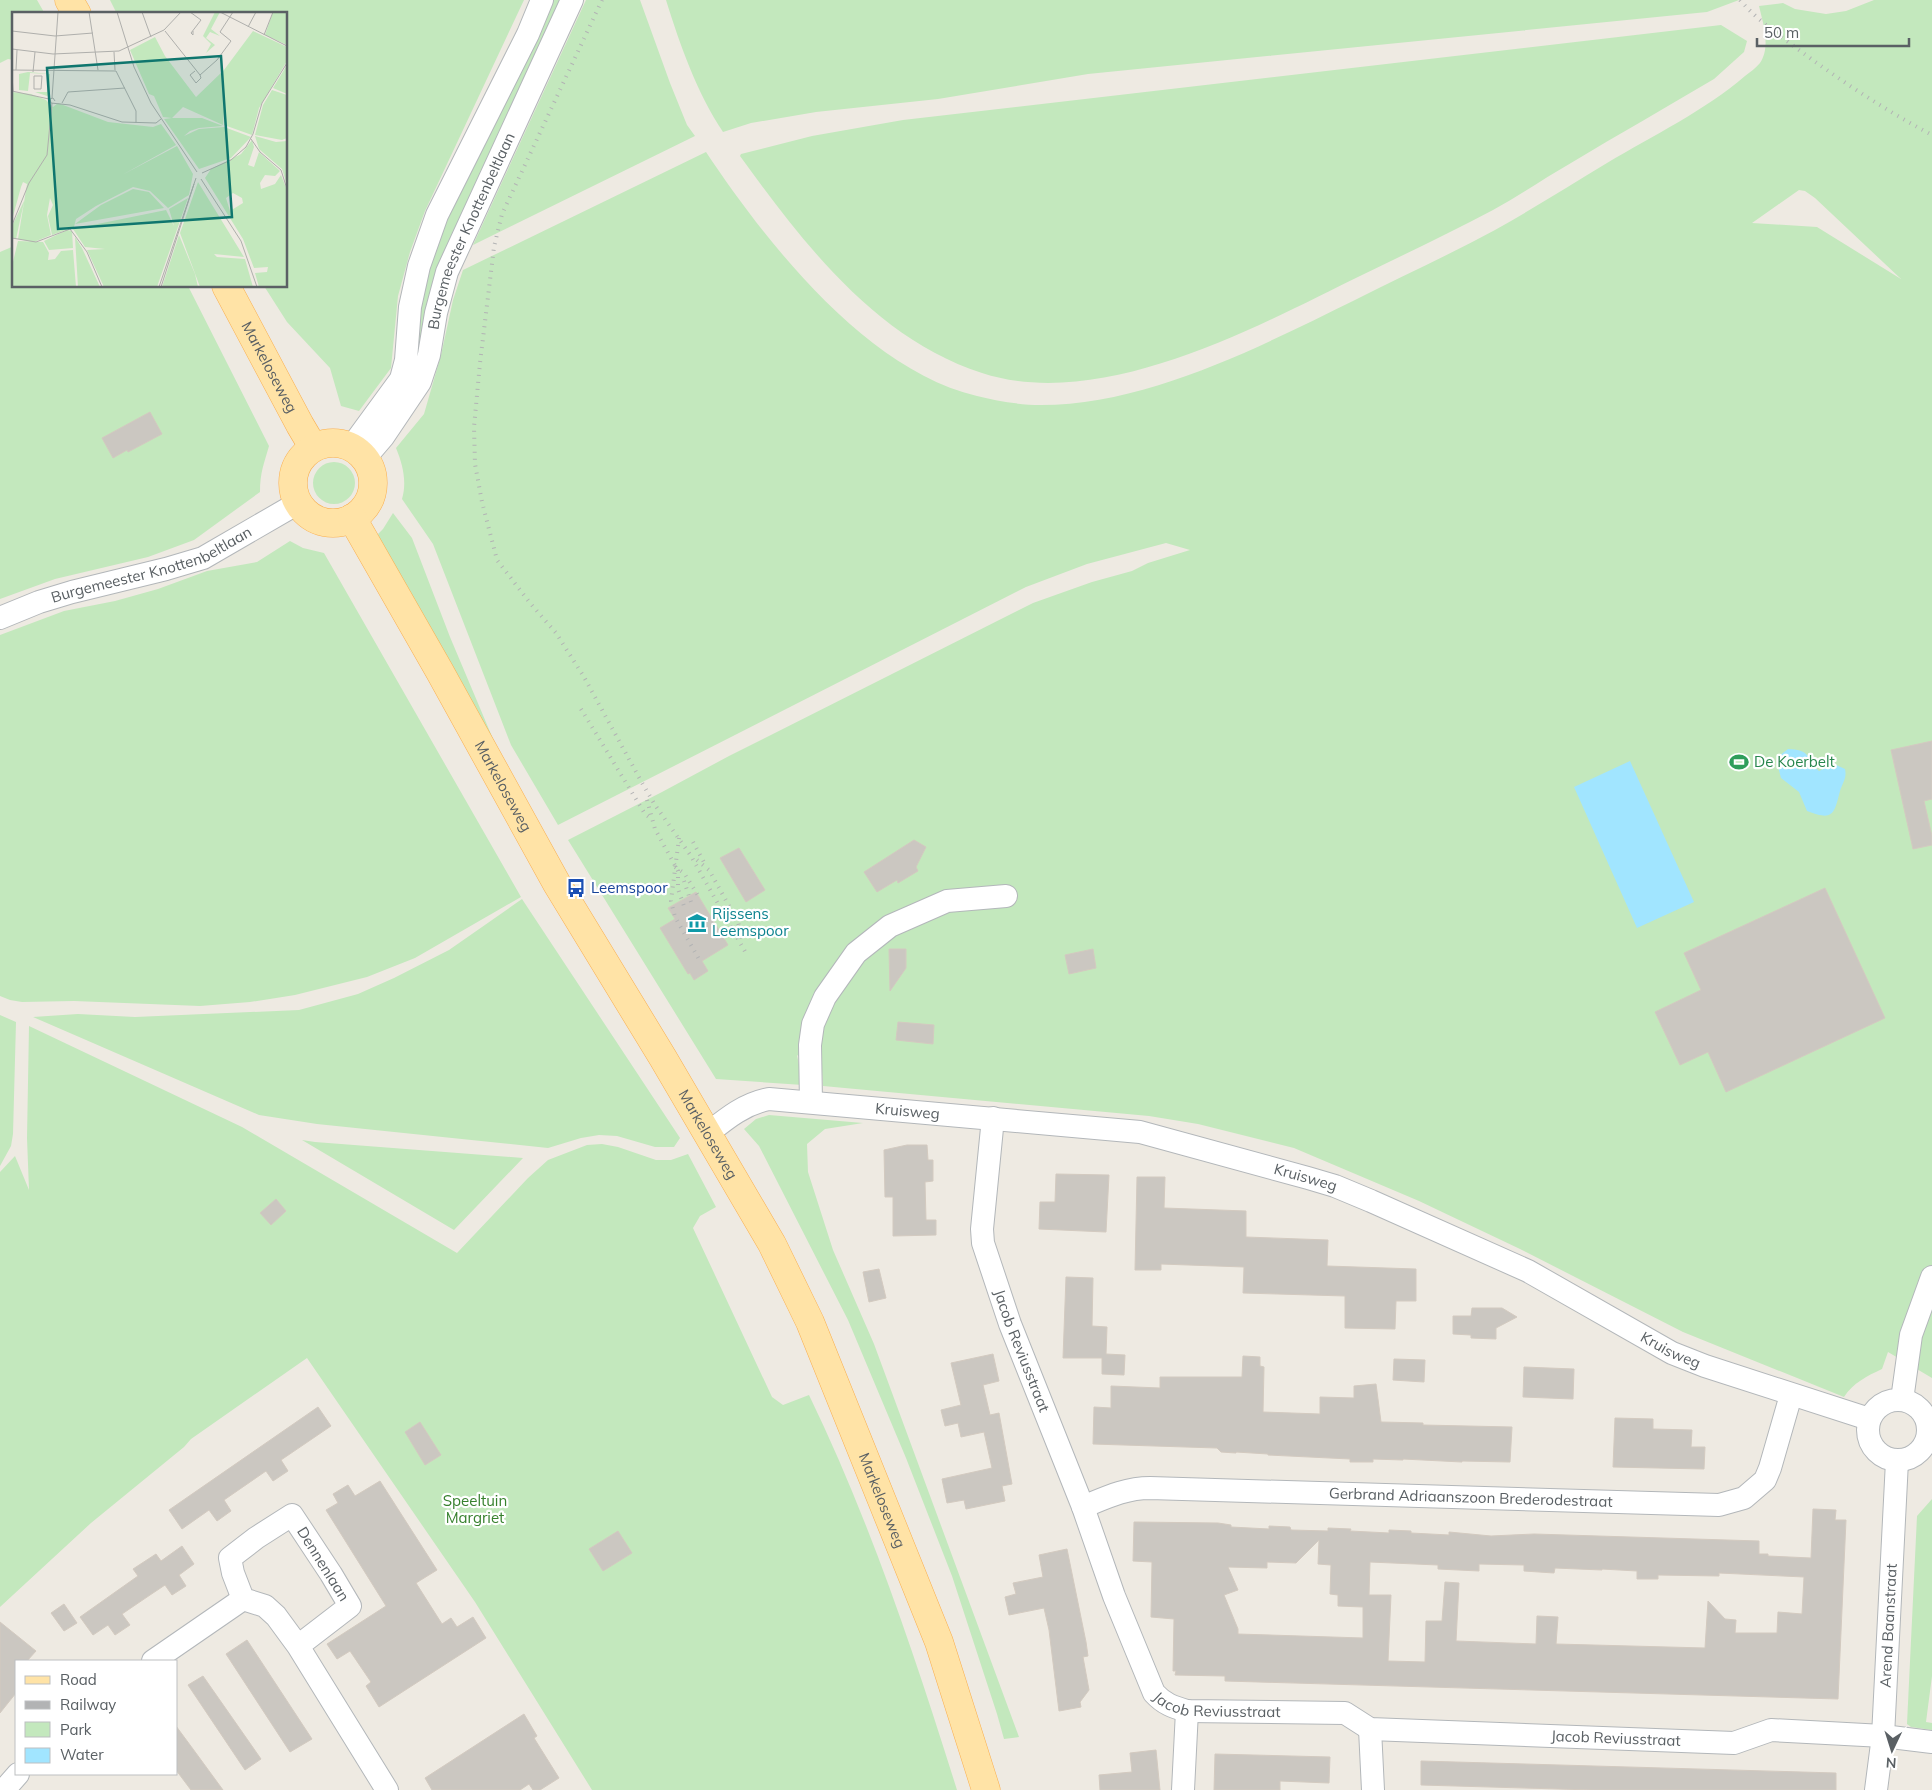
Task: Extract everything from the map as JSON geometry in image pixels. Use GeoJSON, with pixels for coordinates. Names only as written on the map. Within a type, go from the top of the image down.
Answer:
{"type":"FeatureCollection","features":[{"type":"Feature","properties":{"kind":"main road"},"geometry":{"type":"LineString","coordinates":[[69,0],[76,12]]}},
{"type":"Feature","properties":{"kind":"main road","name":"Markeloseweg"},"geometry":{"type":"LineString","coordinates":[[227,288],[313,447]]}},
{"type":"Feature","properties":{"kind":"main road"},"geometry":{"type":"LineString","coordinates":[[326,443],[340,443],[359,452],[372,474],[373,487],[370,500],[362,510],[352,518],[328,523],[316,520],[306,513],[298,503],[292,483],[298,462],[305,453],[313,447],[326,443]]}},
{"type":"Feature","properties":{"kind":"main road","name":"Markeloseweg"},"geometry":{"type":"LineString","coordinates":[[352,518],[440,672],[557,884],[772,1244],[810,1322],[939,1642],[986,1790]]}},
{"type":"Feature","properties":{"kind":"street","name":"Burgemeester Knottenbeltlaan"},"geometry":{"type":"LineString","coordinates":[[359,452],[401,379],[406,360],[410,308],[419,266],[437,215],[528,34],[542,0]]}},
{"type":"Feature","properties":{"kind":"street","name":"Burgemeester Knottenbeltlaan"},"geometry":{"type":"LineString","coordinates":[[359,452],[383,437],[420,382],[429,355],[436,313],[447,272],[572,0]]}},
{"type":"Feature","properties":{"kind":"street","name":"Burgemeester Knottenbeltlaan"},"geometry":{"type":"LineString","coordinates":[[0,618],[47,600],[203,558],[298,503]]}},
{"type":"Feature","properties":{"kind":"street"},"geometry":{"type":"LineString","coordinates":[[811,1102],[810,1045],[813,1024],[825,997],[856,953],[890,926],[947,901],[1006,896]]}},
{"type":"Feature","properties":{"kind":"street","name":"Kruisweg"},"geometry":{"type":"LineString","coordinates":[[707,1134],[732,1114],[757,1102],[769,1099],[1140,1132],[1335,1186],[1528,1271],[1672,1353],[1705,1366],[1869,1420]]}},
{"type":"Feature","properties":{"kind":"street","name":"Jacob Reviusstraat"},"geometry":{"type":"LineString","coordinates":[[993,1118],[982,1229],[983,1243],[1010,1324],[1083,1507],[1114,1596],[1154,1693],[1162,1701],[1187,1711],[1345,1713],[1370,1729],[1734,1744],[1771,1730],[1883,1736],[1932,1742]]}},
{"type":"Feature","properties":{"kind":"street"},"geometry":{"type":"LineString","coordinates":[[1902,1400],[1911,1334],[1932,1277]]}},
{"type":"Feature","properties":{"kind":"street","name":"Gerbrand Adriaanszoon Brederodestraat"},"geometry":{"type":"LineString","coordinates":[[1083,1507],[1126,1490],[1150,1488],[1719,1505],[1744,1498],[1765,1480],[1790,1394]]}},
{"type":"Feature","properties":{"kind":"street"},"geometry":{"type":"LineString","coordinates":[[1902,1400],[1914,1404],[1922,1412],[1928,1427],[1929,1444],[1909,1459],[1897,1461],[1886,1458],[1876,1452],[1870,1442],[1868,1431],[1869,1420],[1880,1406],[1887,1402],[1902,1400]]}},
{"type":"Feature","properties":{"kind":"street","name":"Arend Baanstraat"},"geometry":{"type":"LineString","coordinates":[[1876,1790],[1883,1736],[1897,1461]]}},
{"type":"Feature","properties":{"kind":"street","name":"Dennenlaan"},"geometry":{"type":"LineString","coordinates":[[243,1599],[233,1574],[230,1558],[256,1538],[292,1515],[350,1606],[298,1646]]}},
{"type":"Feature","properties":{"kind":"street"},"geometry":{"type":"LineString","coordinates":[[154,1660],[243,1599],[265,1606],[276,1616],[298,1646],[387,1790]]}},
{"type":"Feature","properties":{"kind":"street"},"geometry":{"type":"LineString","coordinates":[[1183,1790],[1187,1711]]}},
{"type":"Feature","properties":{"kind":"street"},"geometry":{"type":"LineString","coordinates":[[1370,1729],[1373,1790]]}},
{"type":"Feature","properties":{"kind":"street"},"geometry":{"type":"LineString","coordinates":[[4,1790],[17,1775]]}},
{"type":"Feature","properties":{"kind":"green space"},"geometry":{"type":"Polygon","coordinates":[[[0,0],[37,0],[44,12],[12,12],[12,60],[8,59],[0,63],[0,0]]]}},
{"type":"Feature","properties":{"kind":"green space"},"geometry":{"type":"Polygon","coordinates":[[[110,0],[524,0],[425,211],[410,252],[398,296],[391,368],[359,411],[341,406],[330,368],[287,322],[265,288],[288,288],[288,12],[116,12],[110,0]]]}},
{"type":"Feature","properties":{"kind":"green space"},"geometry":{"type":"Polygon","coordinates":[[[546,0],[565,0],[420,349],[413,361],[428,258],[546,0]]]}},
{"type":"Feature","properties":{"kind":"green space"},"geometry":{"type":"Polygon","coordinates":[[[586,0],[640,0],[670,83],[687,125],[695,136],[473,245],[586,0]]]}},
{"type":"Feature","properties":{"kind":"green space"},"geometry":{"type":"Polygon","coordinates":[[[666,0],[1739,0],[1707,12],[1088,74],[938,99],[816,112],[751,123],[723,132],[697,85],[666,0]]]}},
{"type":"Feature","properties":{"kind":"green space"},"geometry":{"type":"Polygon","coordinates":[[[1874,0],[1932,0],[1932,1378],[1888,1352],[1882,1369],[1856,1384],[1844,1397],[1683,1332],[1520,1249],[1419,1201],[1294,1148],[1198,1124],[1149,1116],[823,1086],[822,1070],[812,1066],[797,1055],[803,1085],[716,1079],[568,840],[729,756],[1033,603],[1190,550],[1166,543],[1087,564],[1026,587],[558,825],[511,745],[433,544],[402,499],[404,474],[396,448],[424,414],[441,355],[453,300],[463,270],[706,152],[730,187],[789,262],[822,298],[858,331],[896,360],[936,382],[992,400],[1041,405],[1081,402],[1122,395],[1163,384],[1243,353],[1443,257],[1509,222],[1696,112],[1729,89],[1760,63],[1766,42],[1759,6],[1783,3],[1795,9],[1826,14],[1846,11],[1874,0]],[[1799,190],[1752,223],[1817,227],[1901,279],[1815,198],[1805,191],[1799,190]]]}},
{"type":"Feature","properties":{"kind":"green space"},"geometry":{"type":"Polygon","coordinates":[[[1721,25],[1747,41],[1744,52],[1714,79],[1493,210],[1274,318],[1226,339],[1177,358],[1126,373],[1077,381],[1028,382],[982,373],[944,357],[908,337],[875,312],[816,254],[789,222],[740,156],[741,154],[812,136],[903,120],[1721,25]]]}},
{"type":"Feature","properties":{"kind":"green space"},"geometry":{"type":"Polygon","coordinates":[[[12,247],[12,288],[189,288],[269,446],[262,473],[260,492],[194,540],[148,557],[55,579],[0,599],[0,252],[12,247]]]}},
{"type":"Feature","properties":{"kind":"green space"},"geometry":{"type":"Polygon","coordinates":[[[338,462],[346,465],[352,471],[355,483],[352,495],[346,501],[330,504],[322,501],[316,495],[313,479],[316,471],[322,465],[338,462]]]}},
{"type":"Feature","properties":{"kind":"green space"},"geometry":{"type":"Polygon","coordinates":[[[393,513],[412,538],[450,637],[496,746],[393,570],[378,534],[393,513]]]}},
{"type":"Feature","properties":{"kind":"green space"},"geometry":{"type":"Polygon","coordinates":[[[290,541],[303,548],[324,553],[521,897],[415,958],[367,977],[295,995],[250,1002],[200,1006],[74,1001],[22,1002],[0,996],[0,635],[64,611],[115,601],[158,589],[207,571],[257,562],[290,541]]]}},
{"type":"Feature","properties":{"kind":"green space"},"geometry":{"type":"Polygon","coordinates":[[[522,899],[680,1138],[674,1147],[655,1147],[617,1136],[599,1135],[581,1138],[548,1148],[317,1124],[259,1115],[33,1017],[78,1014],[135,1017],[299,1010],[358,994],[394,978],[449,950],[522,899]]]}},
{"type":"Feature","properties":{"kind":"green space"},"geometry":{"type":"Polygon","coordinates":[[[0,1015],[16,1022],[13,1134],[11,1146],[0,1166],[0,1015]]]}},
{"type":"Feature","properties":{"kind":"green space","name":"Speeltuin Margriet"},"geometry":{"type":"Polygon","coordinates":[[[29,1026],[242,1127],[457,1253],[528,1178],[548,1160],[587,1145],[602,1144],[618,1147],[656,1160],[671,1160],[688,1154],[716,1207],[700,1216],[693,1228],[772,1397],[783,1405],[809,1395],[872,1540],[925,1689],[957,1790],[592,1790],[475,1602],[307,1358],[191,1439],[184,1447],[91,1523],[0,1607],[0,1172],[15,1156],[29,1190],[27,1138],[29,1026]]]}},
{"type":"Feature","properties":{"kind":"green space"},"geometry":{"type":"Polygon","coordinates":[[[769,1115],[863,1123],[825,1129],[807,1144],[808,1172],[833,1250],[874,1344],[1019,1737],[1004,1739],[952,1576],[906,1458],[848,1320],[759,1146],[744,1129],[756,1119],[769,1115]]]}},
{"type":"Feature","properties":{"kind":"green space"},"geometry":{"type":"Polygon","coordinates":[[[302,1140],[315,1142],[523,1158],[454,1230],[302,1140]]]}},
{"type":"Feature","properties":{"kind":"green space"},"geometry":{"type":"Polygon","coordinates":[[[1932,1499],[1932,1676],[1926,1722],[1932,1723],[1932,1730],[1911,1727],[1907,1724],[1917,1516],[1932,1499]]]}},
{"type":"Feature","properties":{"kind":"water"},"geometry":{"type":"Polygon","coordinates":[[[1788,749],[1805,753],[1819,771],[1834,764],[1845,769],[1844,780],[1836,806],[1831,814],[1822,815],[1807,811],[1799,792],[1781,778],[1778,767],[1779,756],[1788,749]]]}},
{"type":"Feature","properties":{"kind":"water"},"geometry":{"type":"Polygon","coordinates":[[[1630,761],[1694,902],[1637,928],[1574,787],[1630,761]]]}},
{"type":"Feature","properties":{"kind":"building"},"geometry":{"type":"Polygon","coordinates":[[[150,412],[162,434],[113,458],[102,438],[150,412]]]}},
{"type":"Feature","properties":{"kind":"building"},"geometry":{"type":"Polygon","coordinates":[[[1932,741],[1932,799],[1924,801],[1932,836],[1932,845],[1913,849],[1891,750],[1932,741]]]}},
{"type":"Feature","properties":{"kind":"building"},"geometry":{"type":"Polygon","coordinates":[[[914,840],[926,847],[916,867],[918,871],[898,883],[897,880],[877,892],[864,872],[914,840]]]}},
{"type":"Feature","properties":{"kind":"building"},"geometry":{"type":"Polygon","coordinates":[[[739,848],[765,890],[746,902],[720,858],[739,848]]]}},
{"type":"Feature","properties":{"kind":"building"},"geometry":{"type":"Polygon","coordinates":[[[1825,888],[1885,1018],[1726,1092],[1708,1052],[1680,1065],[1655,1012],[1701,990],[1684,953],[1825,888]]]}},
{"type":"Feature","properties":{"kind":"building"},"geometry":{"type":"Polygon","coordinates":[[[696,892],[728,945],[702,961],[708,971],[694,980],[690,973],[688,974],[660,928],[675,919],[668,908],[696,892]]]}},
{"type":"Feature","properties":{"kind":"building"},"geometry":{"type":"Polygon","coordinates":[[[889,949],[906,949],[906,968],[890,991],[889,949]]]}},
{"type":"Feature","properties":{"kind":"building"},"geometry":{"type":"Polygon","coordinates":[[[1093,949],[1096,968],[1069,974],[1065,955],[1093,949]]]}},
{"type":"Feature","properties":{"kind":"building"},"geometry":{"type":"Polygon","coordinates":[[[898,1022],[934,1025],[933,1044],[896,1040],[898,1022]]]}},
{"type":"Feature","properties":{"kind":"building"},"geometry":{"type":"Polygon","coordinates":[[[907,1145],[927,1145],[928,1160],[933,1160],[933,1181],[925,1182],[926,1220],[936,1220],[936,1235],[893,1236],[893,1197],[885,1197],[884,1150],[907,1145]]]}},
{"type":"Feature","properties":{"kind":"building"},"geometry":{"type":"Polygon","coordinates":[[[1056,1174],[1109,1175],[1106,1232],[1039,1229],[1040,1202],[1055,1202],[1056,1174]]]}},
{"type":"Feature","properties":{"kind":"building"},"geometry":{"type":"Polygon","coordinates":[[[1137,1177],[1165,1177],[1164,1208],[1246,1211],[1246,1237],[1328,1240],[1327,1266],[1416,1269],[1416,1301],[1396,1301],[1395,1329],[1345,1328],[1345,1296],[1243,1293],[1244,1267],[1161,1264],[1161,1270],[1135,1270],[1137,1177]]]}},
{"type":"Feature","properties":{"kind":"building"},"geometry":{"type":"Polygon","coordinates":[[[276,1199],[286,1211],[271,1225],[260,1213],[276,1199]]]}},
{"type":"Feature","properties":{"kind":"building"},"geometry":{"type":"Polygon","coordinates":[[[879,1269],[886,1298],[869,1302],[863,1272],[879,1269]]]}},
{"type":"Feature","properties":{"kind":"building"},"geometry":{"type":"Polygon","coordinates":[[[1066,1277],[1093,1278],[1092,1326],[1107,1327],[1106,1354],[1125,1355],[1124,1375],[1102,1374],[1102,1358],[1063,1358],[1066,1277]]]}},
{"type":"Feature","properties":{"kind":"building"},"geometry":{"type":"Polygon","coordinates":[[[1472,1308],[1502,1308],[1517,1317],[1496,1328],[1496,1339],[1471,1338],[1471,1335],[1453,1334],[1453,1316],[1471,1316],[1472,1308]]]}},
{"type":"Feature","properties":{"kind":"building"},"geometry":{"type":"Polygon","coordinates":[[[993,1354],[999,1381],[983,1385],[990,1415],[999,1413],[1012,1484],[1002,1486],[1005,1501],[966,1509],[964,1500],[947,1503],[942,1479],[992,1468],[984,1432],[961,1437],[958,1423],[945,1426],[941,1410],[961,1405],[951,1363],[993,1354]]]}},
{"type":"Feature","properties":{"kind":"building"},"geometry":{"type":"Polygon","coordinates":[[[1243,1356],[1260,1357],[1260,1366],[1264,1367],[1263,1412],[1320,1414],[1320,1397],[1354,1398],[1354,1386],[1376,1384],[1381,1422],[1512,1427],[1510,1462],[1373,1459],[1373,1462],[1350,1462],[1350,1459],[1221,1452],[1217,1448],[1093,1444],[1094,1407],[1111,1408],[1111,1386],[1160,1388],[1160,1377],[1242,1377],[1243,1356]]]}},
{"type":"Feature","properties":{"kind":"building"},"geometry":{"type":"Polygon","coordinates":[[[1394,1359],[1425,1360],[1424,1382],[1393,1380],[1394,1359]]]}},
{"type":"Feature","properties":{"kind":"building"},"geometry":{"type":"Polygon","coordinates":[[[1524,1367],[1574,1369],[1573,1399],[1523,1397],[1524,1367]]]}},
{"type":"Feature","properties":{"kind":"building"},"geometry":{"type":"Polygon","coordinates":[[[318,1407],[331,1426],[281,1460],[288,1471],[273,1481],[266,1471],[224,1500],[231,1511],[217,1521],[209,1510],[182,1529],[169,1510],[318,1407]]]}},
{"type":"Feature","properties":{"kind":"building"},"geometry":{"type":"Polygon","coordinates":[[[1615,1418],[1653,1419],[1653,1429],[1692,1430],[1691,1447],[1705,1447],[1704,1469],[1613,1467],[1615,1418]]]}},
{"type":"Feature","properties":{"kind":"building"},"geometry":{"type":"Polygon","coordinates":[[[420,1422],[441,1455],[425,1465],[405,1432],[420,1422]]]}},
{"type":"Feature","properties":{"kind":"building"},"geometry":{"type":"Polygon","coordinates":[[[380,1481],[437,1570],[416,1583],[442,1624],[451,1618],[457,1627],[473,1617],[486,1638],[379,1707],[366,1686],[371,1682],[350,1651],[337,1659],[327,1644],[386,1606],[326,1510],[338,1503],[333,1494],[348,1485],[355,1496],[380,1481]]]}},
{"type":"Feature","properties":{"kind":"building"},"geometry":{"type":"Polygon","coordinates":[[[1813,1509],[1836,1510],[1835,1520],[1846,1520],[1838,1699],[1225,1681],[1225,1676],[1175,1675],[1176,1671],[1173,1671],[1174,1619],[1151,1617],[1152,1562],[1133,1561],[1134,1522],[1218,1523],[1231,1525],[1231,1527],[1269,1529],[1269,1526],[1290,1527],[1291,1530],[1328,1531],[1328,1528],[1389,1533],[1389,1530],[1449,1535],[1449,1532],[1491,1536],[1534,1534],[1759,1541],[1759,1554],[1811,1558],[1813,1509]],[[1319,1540],[1296,1563],[1267,1562],[1267,1568],[1228,1567],[1238,1590],[1224,1595],[1238,1629],[1238,1634],[1363,1638],[1363,1607],[1338,1606],[1338,1595],[1330,1594],[1331,1565],[1318,1564],[1319,1540]],[[1370,1562],[1369,1595],[1391,1595],[1388,1661],[1425,1662],[1426,1621],[1442,1621],[1445,1582],[1459,1583],[1456,1641],[1536,1644],[1537,1616],[1558,1617],[1556,1644],[1705,1648],[1708,1601],[1725,1619],[1736,1620],[1735,1633],[1777,1633],[1778,1612],[1802,1614],[1804,1577],[1719,1573],[1719,1576],[1658,1575],[1658,1579],[1637,1579],[1637,1571],[1555,1568],[1554,1573],[1524,1571],[1524,1565],[1479,1564],[1479,1571],[1438,1569],[1438,1565],[1370,1562]]]}},
{"type":"Feature","properties":{"kind":"building"},"geometry":{"type":"Polygon","coordinates":[[[618,1531],[632,1553],[603,1571],[589,1549],[618,1531]]]}},
{"type":"Feature","properties":{"kind":"building"},"geometry":{"type":"Polygon","coordinates":[[[182,1546],[194,1564],[179,1575],[186,1586],[172,1595],[165,1585],[122,1614],[130,1625],[115,1635],[108,1625],[93,1635],[80,1617],[138,1576],[133,1569],[156,1554],[161,1561],[182,1546]]]}},
{"type":"Feature","properties":{"kind":"building"},"geometry":{"type":"Polygon","coordinates":[[[1067,1549],[1086,1642],[1088,1656],[1083,1657],[1089,1690],[1080,1702],[1081,1707],[1059,1711],[1049,1630],[1044,1608],[1009,1615],[1005,1597],[1016,1594],[1013,1583],[1043,1577],[1039,1555],[1067,1549]]]}},
{"type":"Feature","properties":{"kind":"building"},"geometry":{"type":"Polygon","coordinates":[[[64,1604],[77,1623],[64,1631],[51,1613],[64,1604]]]}},
{"type":"Feature","properties":{"kind":"building"},"geometry":{"type":"Polygon","coordinates":[[[0,1622],[36,1651],[28,1660],[15,1660],[15,1694],[0,1713],[0,1622]]]}},
{"type":"Feature","properties":{"kind":"building"},"geometry":{"type":"Polygon","coordinates":[[[247,1640],[312,1739],[290,1752],[226,1654],[247,1640]]]}},
{"type":"Feature","properties":{"kind":"building"},"geometry":{"type":"Polygon","coordinates":[[[203,1676],[261,1759],[245,1770],[188,1685],[203,1676]]]}},
{"type":"Feature","properties":{"kind":"building"},"geometry":{"type":"Polygon","coordinates":[[[524,1714],[537,1736],[534,1738],[559,1778],[540,1790],[533,1790],[529,1784],[520,1790],[432,1790],[425,1778],[524,1714]]]}},
{"type":"Feature","properties":{"kind":"building"},"geometry":{"type":"Polygon","coordinates":[[[178,1729],[223,1790],[191,1790],[178,1773],[178,1729]]]}},
{"type":"Feature","properties":{"kind":"building"},"geometry":{"type":"Polygon","coordinates":[[[1156,1750],[1160,1790],[1100,1790],[1099,1775],[1132,1772],[1130,1753],[1156,1750]]]}},
{"type":"Feature","properties":{"kind":"building"},"geometry":{"type":"Polygon","coordinates":[[[1215,1754],[1330,1757],[1329,1783],[1280,1781],[1280,1790],[1214,1790],[1215,1754]]]}},
{"type":"Feature","properties":{"kind":"building"},"geometry":{"type":"Polygon","coordinates":[[[1421,1761],[1836,1773],[1836,1790],[1592,1790],[1421,1785],[1421,1761]]]}},
{"type":"Feature","properties":{"kind":"railway"},"geometry":{"type":"LineString","coordinates":[[602,0],[502,214],[494,247],[480,363],[474,427],[475,464],[482,502],[497,560],[556,633],[584,677],[655,805],[691,856],[747,955]]}},
{"type":"Feature","properties":{"kind":"railway"},"geometry":{"type":"LineString","coordinates":[[1740,0],[1753,14],[1831,73],[1880,105],[1932,135]]}},
{"type":"Feature","properties":{"kind":"railway"},"geometry":{"type":"LineString","coordinates":[[581,709],[645,814],[653,820]]}},
{"type":"Feature","properties":{"kind":"railway"},"geometry":{"type":"LineString","coordinates":[[647,800],[655,829],[678,871],[678,889],[684,906]]}},
{"type":"Feature","properties":{"kind":"railway"},"geometry":{"type":"LineString","coordinates":[[679,838],[671,901],[675,917],[700,961]]}},
{"type":"Feature","properties":{"kind":"railway"},"geometry":{"type":"LineString","coordinates":[[693,842],[706,866]]}},
{"type":"Feature","properties":{"kind":"railway"},"geometry":{"type":"LineString","coordinates":[[697,860],[709,870],[738,922],[742,939]]}},
{"type":"Feature","properties":{"kind":"railway"},"geometry":{"type":"LineString","coordinates":[[675,867],[684,873],[699,897]]}},
{"type":"Feature","properties":{"kind":"railway"},"geometry":{"type":"LineString","coordinates":[[684,881],[691,902]]}},
{"type":"Feature","properties":{"kind":"place","name":"De Koerbelt"},"geometry":{"type":"Point","coordinates":[1739,762]}},
{"type":"Feature","properties":{"kind":"place","name":"Leemspoor"},"geometry":{"type":"Point","coordinates":[576,888]}},
{"type":"Feature","properties":{"kind":"place","name":"Rijssens Leemspoor"},"geometry":{"type":"Point","coordinates":[697,923]}}]}
